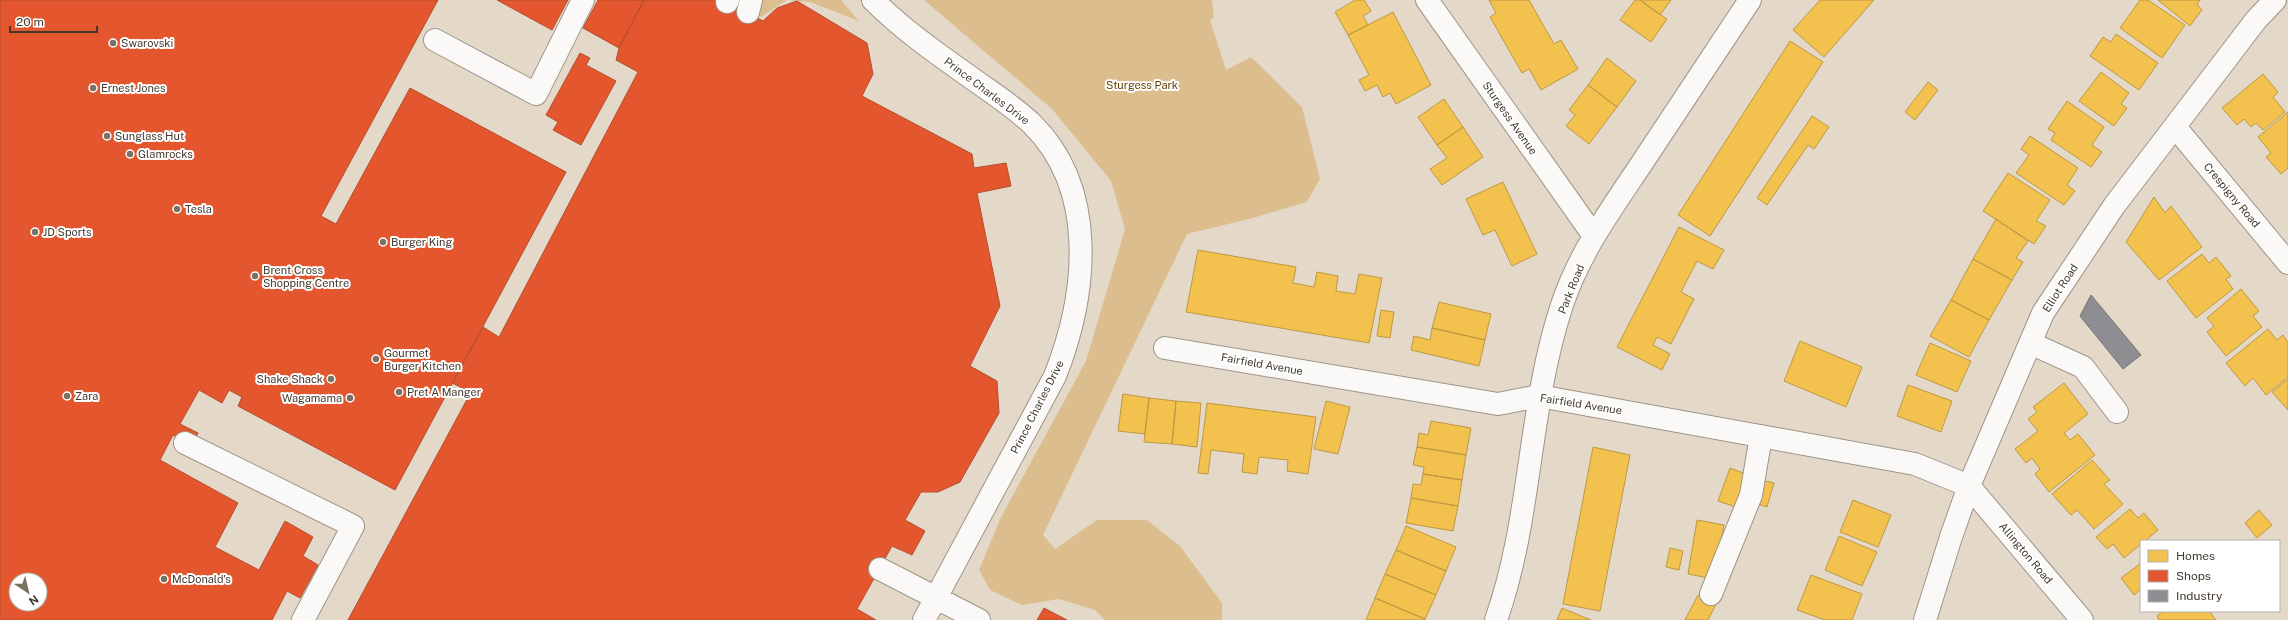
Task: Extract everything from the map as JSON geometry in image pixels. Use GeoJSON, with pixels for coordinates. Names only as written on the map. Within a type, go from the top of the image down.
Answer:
{"type":"FeatureCollection","features":[{"type":"Feature","properties":{"kind":"street"},"geometry":{"type":"LineString","coordinates":[[435,40],[536,94],[583,0]]}},
{"type":"Feature","properties":{"kind":"street","name":"Prince Charles Drive"},"geometry":{"type":"LineString","coordinates":[[873,0],[910,34],[1015,109],[1031,123],[1057,157],[1071,190],[1078,218],[1081,250],[1080,283],[1075,314],[1067,346],[1055,376],[924,620]]}},
{"type":"Feature","properties":{"kind":"street","name":"Sturgess Avenue"},"geometry":{"type":"LineString","coordinates":[[1427,0],[1594,236]]}},
{"type":"Feature","properties":{"kind":"street","name":"Park Road"},"geometry":{"type":"LineString","coordinates":[[1496,620],[1506,591],[1532,453],[1539,396],[1562,305],[1594,236],[1750,0]]}},
{"type":"Feature","properties":{"kind":"street","name":"Elliot Road"},"geometry":{"type":"LineString","coordinates":[[1925,620],[1950,537],[1969,486],[2043,313],[2114,206],[2176,128],[2256,20],[2275,0]]}},
{"type":"Feature","properties":{"kind":"street","name":"Crespigny Road"},"geometry":{"type":"LineString","coordinates":[[2176,128],[2288,263]]}},
{"type":"Feature","properties":{"kind":"street"},"geometry":{"type":"LineString","coordinates":[[2030,343],[2083,367],[2116,412]]}},
{"type":"Feature","properties":{"kind":"street","name":"Fairfield Avenue"},"geometry":{"type":"LineString","coordinates":[[1165,348],[1498,404],[1539,396],[1916,464],[1969,486]]}},
{"type":"Feature","properties":{"kind":"street"},"geometry":{"type":"LineString","coordinates":[[1711,594],[1751,495],[1761,436]]}},
{"type":"Feature","properties":{"kind":"street"},"geometry":{"type":"LineString","coordinates":[[185,443],[353,526],[303,620]]}},
{"type":"Feature","properties":{"kind":"street","name":"Allington Road"},"geometry":{"type":"LineString","coordinates":[[1969,486],[2082,620]]}},
{"type":"Feature","properties":{"kind":"street"},"geometry":{"type":"LineString","coordinates":[[880,569],[979,620]]}},
{"type":"Feature","properties":{"kind":"green space"},"geometry":{"type":"Polygon","coordinates":[[[761,0],[787,0],[761,17],[757,15],[761,0]]]}},
{"type":"Feature","properties":{"kind":"green space"},"geometry":{"type":"Polygon","coordinates":[[[787,0],[841,0],[859,21],[810,2],[787,0]]]}},
{"type":"Feature","properties":{"kind":"green space","name":"Sturgess Park"},"geometry":{"type":"Polygon","coordinates":[[[924,0],[1212,0],[1214,18],[1210,20],[1226,70],[1251,57],[1302,107],[1320,179],[1307,202],[1253,218],[1187,234],[1043,535],[1055,549],[1097,520],[1147,520],[1180,546],[1222,603],[1222,620],[1105,620],[1095,610],[1059,599],[1022,605],[990,590],[979,570],[1001,517],[1086,361],[1125,229],[1111,181],[1052,109],[924,0]]]}},
{"type":"Feature","properties":{"kind":"building: Homes"},"geometry":{"type":"Polygon","coordinates":[[[1355,0],[1364,0],[1371,11],[1363,16],[1368,25],[1348,35],[1335,12],[1355,0]]]}},
{"type":"Feature","properties":{"kind":"building: Homes"},"geometry":{"type":"Polygon","coordinates":[[[1489,0],[1529,0],[1554,44],[1561,40],[1578,69],[1541,90],[1529,69],[1522,73],[1490,17],[1496,13],[1489,0]]]}},
{"type":"Feature","properties":{"kind":"building: Homes"},"geometry":{"type":"Polygon","coordinates":[[[1635,0],[1640,0],[1667,19],[1651,42],[1620,20],[1635,0]]]}},
{"type":"Feature","properties":{"kind":"building: Homes"},"geometry":{"type":"Polygon","coordinates":[[[1640,0],[1671,0],[1660,15],[1640,0]]]}},
{"type":"Feature","properties":{"kind":"building: Homes"},"geometry":{"type":"Polygon","coordinates":[[[1820,0],[1874,0],[1824,57],[1793,30],[1820,0]]]}},
{"type":"Feature","properties":{"kind":"building: Homes"},"geometry":{"type":"Polygon","coordinates":[[[2140,0],[2148,0],[2185,25],[2162,58],[2120,28],[2140,0]]]}},
{"type":"Feature","properties":{"kind":"building: Homes"},"geometry":{"type":"Polygon","coordinates":[[[2158,0],[2200,0],[2197,4],[2202,10],[2190,26],[2158,0]]]}},
{"type":"Feature","properties":{"kind":"building: Homes"},"geometry":{"type":"Polygon","coordinates":[[[1393,12],[1431,85],[1396,104],[1390,93],[1383,97],[1377,85],[1365,91],[1359,80],[1369,75],[1348,35],[1393,12]]]}},
{"type":"Feature","properties":{"kind":"building: Homes"},"geometry":{"type":"Polygon","coordinates":[[[2116,34],[2158,63],[2139,90],[2090,56],[2103,37],[2111,42],[2116,34]]]}},
{"type":"Feature","properties":{"kind":"building: Homes"},"geometry":{"type":"Polygon","coordinates":[[[1790,41],[1823,62],[1710,236],[1678,215],[1790,41]]]}},
{"type":"Feature","properties":{"kind":"building: Homes"},"geometry":{"type":"Polygon","coordinates":[[[1607,58],[1636,81],[1617,107],[1588,85],[1607,58]]]}},
{"type":"Feature","properties":{"kind":"building: Homes"},"geometry":{"type":"Polygon","coordinates":[[[2101,72],[2129,93],[2121,104],[2127,108],[2114,126],[2079,101],[2101,72]]]}},
{"type":"Feature","properties":{"kind":"building: Homes"},"geometry":{"type":"Polygon","coordinates":[[[2263,74],[2278,92],[2273,97],[2285,112],[2263,130],[2256,123],[2251,127],[2244,119],[2237,125],[2222,108],[2263,74]]]}},
{"type":"Feature","properties":{"kind":"building: Homes"},"geometry":{"type":"Polygon","coordinates":[[[1928,82],[1938,90],[1915,120],[1905,112],[1928,82]]]}},
{"type":"Feature","properties":{"kind":"building: Homes"},"geometry":{"type":"Polygon","coordinates":[[[1588,85],[1617,107],[1589,144],[1566,126],[1575,115],[1569,110],[1588,85]]]}},
{"type":"Feature","properties":{"kind":"building: Homes"},"geometry":{"type":"Polygon","coordinates":[[[1444,99],[1463,127],[1437,145],[1418,117],[1444,99]]]}},
{"type":"Feature","properties":{"kind":"building: Homes"},"geometry":{"type":"Polygon","coordinates":[[[2067,101],[2104,127],[2092,145],[2102,152],[2091,167],[2051,140],[2055,133],[2048,129],[2067,101]]]}},
{"type":"Feature","properties":{"kind":"building: Homes"},"geometry":{"type":"Polygon","coordinates":[[[2288,112],[2288,168],[2281,174],[2266,157],[2271,153],[2258,137],[2288,112]]]}},
{"type":"Feature","properties":{"kind":"building: Homes"},"geometry":{"type":"Polygon","coordinates":[[[1812,116],[1829,127],[1814,149],[1808,145],[1767,205],[1757,198],[1812,116]]]}},
{"type":"Feature","properties":{"kind":"building: Homes"},"geometry":{"type":"Polygon","coordinates":[[[1463,127],[1483,157],[1442,185],[1430,169],[1447,158],[1437,145],[1463,127]]]}},
{"type":"Feature","properties":{"kind":"building: Homes"},"geometry":{"type":"Polygon","coordinates":[[[2030,136],[2078,168],[2067,185],[2075,191],[2064,205],[2016,173],[2029,155],[2021,149],[2030,136]]]}},
{"type":"Feature","properties":{"kind":"building: Homes"},"geometry":{"type":"Polygon","coordinates":[[[2008,173],[2050,200],[2036,221],[2046,226],[2034,244],[1983,211],[2008,173]]]}},
{"type":"Feature","properties":{"kind":"building: Homes"},"geometry":{"type":"Polygon","coordinates":[[[1503,182],[1537,254],[1512,266],[1495,230],[1483,235],[1466,199],[1503,182]]]}},
{"type":"Feature","properties":{"kind":"building: Homes"},"geometry":{"type":"Polygon","coordinates":[[[2154,197],[2165,213],[2171,206],[2202,247],[2159,280],[2126,242],[2154,197]]]}},
{"type":"Feature","properties":{"kind":"building: Homes"},"geometry":{"type":"Polygon","coordinates":[[[1996,219],[2028,241],[2016,258],[2023,262],[2012,280],[1973,259],[1996,219]]]}},
{"type":"Feature","properties":{"kind":"building: Homes"},"geometry":{"type":"Polygon","coordinates":[[[1679,227],[1724,250],[1713,269],[1697,261],[1681,292],[1694,299],[1671,344],[1657,337],[1653,345],[1670,354],[1662,370],[1617,347],[1679,227]]]}},
{"type":"Feature","properties":{"kind":"building: Homes"},"geometry":{"type":"Polygon","coordinates":[[[1198,250],[1296,267],[1293,283],[1314,287],[1317,272],[1338,276],[1336,291],[1355,294],[1359,274],[1382,278],[1369,343],[1186,312],[1198,250]]]}},
{"type":"Feature","properties":{"kind":"building: Homes"},"geometry":{"type":"Polygon","coordinates":[[[2202,254],[2209,263],[2216,257],[2231,276],[2226,279],[2233,289],[2196,318],[2167,281],[2202,254]]]}},
{"type":"Feature","properties":{"kind":"building: Homes"},"geometry":{"type":"Polygon","coordinates":[[[1973,259],[2012,280],[1989,320],[1951,300],[1973,259]]]}},
{"type":"Feature","properties":{"kind":"building: Homes"},"geometry":{"type":"Polygon","coordinates":[[[2241,289],[2259,311],[2253,316],[2262,327],[2226,356],[2207,332],[2214,326],[2207,318],[2241,289]]]}},
{"type":"Feature","properties":{"kind":"building: Homes"},"geometry":{"type":"Polygon","coordinates":[[[1951,300],[1989,320],[1969,357],[1930,336],[1951,300]]]}},
{"type":"Feature","properties":{"kind":"building: Homes"},"geometry":{"type":"Polygon","coordinates":[[[1439,302],[1491,314],[1485,340],[1432,328],[1439,302]]]}},
{"type":"Feature","properties":{"kind":"building: Homes"},"geometry":{"type":"Polygon","coordinates":[[[1381,310],[1394,312],[1390,338],[1377,336],[1381,310]]]}},
{"type":"Feature","properties":{"kind":"building: Homes"},"geometry":{"type":"Polygon","coordinates":[[[1432,328],[1485,340],[1479,366],[1411,350],[1414,336],[1430,340],[1432,328]]]}},
{"type":"Feature","properties":{"kind":"building: Homes"},"geometry":{"type":"Polygon","coordinates":[[[2268,329],[2277,340],[2283,335],[2288,342],[2288,377],[2266,395],[2253,378],[2245,386],[2226,363],[2268,329]]]}},
{"type":"Feature","properties":{"kind":"building: Homes"},"geometry":{"type":"Polygon","coordinates":[[[1800,341],[1862,367],[1846,407],[1784,381],[1800,341]]]}},
{"type":"Feature","properties":{"kind":"building: Homes"},"geometry":{"type":"Polygon","coordinates":[[[1930,343],[1971,361],[1957,392],[1916,375],[1930,343]]]}},
{"type":"Feature","properties":{"kind":"building: Homes"},"geometry":{"type":"Polygon","coordinates":[[[2288,379],[2288,410],[2272,392],[2288,379]]]}},
{"type":"Feature","properties":{"kind":"building: Homes"},"geometry":{"type":"Polygon","coordinates":[[[2064,383],[2088,414],[2064,433],[2070,440],[2078,434],[2095,455],[2049,492],[2035,474],[2040,469],[2032,458],[2026,463],[2015,449],[2038,431],[2028,419],[2037,412],[2033,407],[2064,383]]]}},
{"type":"Feature","properties":{"kind":"building: Homes"},"geometry":{"type":"Polygon","coordinates":[[[1908,385],[1952,401],[1941,432],[1897,416],[1908,385]]]}},
{"type":"Feature","properties":{"kind":"building: Homes"},"geometry":{"type":"Polygon","coordinates":[[[1123,394],[1149,398],[1145,434],[1118,431],[1123,394]]]}},
{"type":"Feature","properties":{"kind":"building: Homes"},"geometry":{"type":"Polygon","coordinates":[[[1149,398],[1176,401],[1172,444],[1144,442],[1149,398]]]}},
{"type":"Feature","properties":{"kind":"building: Homes"},"geometry":{"type":"Polygon","coordinates":[[[1176,401],[1201,403],[1197,447],[1172,444],[1176,401]]]}},
{"type":"Feature","properties":{"kind":"building: Homes"},"geometry":{"type":"Polygon","coordinates":[[[1326,401],[1350,407],[1338,454],[1314,449],[1326,401]]]}},
{"type":"Feature","properties":{"kind":"building: Homes"},"geometry":{"type":"Polygon","coordinates":[[[1207,403],[1316,417],[1308,474],[1287,471],[1288,460],[1259,457],[1257,474],[1242,472],[1244,454],[1211,450],[1208,474],[1198,473],[1207,403]]]}},
{"type":"Feature","properties":{"kind":"building: Homes"},"geometry":{"type":"Polygon","coordinates":[[[1431,421],[1471,428],[1466,455],[1417,447],[1419,433],[1428,435],[1431,421]]]}},
{"type":"Feature","properties":{"kind":"building: Homes"},"geometry":{"type":"Polygon","coordinates":[[[1417,447],[1466,455],[1462,480],[1423,474],[1424,467],[1413,465],[1417,447]]]}},
{"type":"Feature","properties":{"kind":"building: Homes"},"geometry":{"type":"Polygon","coordinates":[[[1593,447],[1630,455],[1600,611],[1563,604],[1593,447]]]}},
{"type":"Feature","properties":{"kind":"building: Homes"},"geometry":{"type":"Polygon","coordinates":[[[2092,460],[2110,480],[2104,484],[2123,504],[2094,529],[2077,510],[2071,515],[2052,494],[2092,460]]]}},
{"type":"Feature","properties":{"kind":"building: Homes"},"geometry":{"type":"Polygon","coordinates":[[[1730,468],[1751,476],[1739,508],[1718,501],[1730,468]]]}},
{"type":"Feature","properties":{"kind":"building: Homes"},"geometry":{"type":"Polygon","coordinates":[[[1423,474],[1462,480],[1458,506],[1411,498],[1413,484],[1421,485],[1423,474]]]}},
{"type":"Feature","properties":{"kind":"building: Homes"},"geometry":{"type":"Polygon","coordinates":[[[1761,480],[1774,483],[1767,507],[1754,503],[1761,480]]]}},
{"type":"Feature","properties":{"kind":"building: Homes"},"geometry":{"type":"Polygon","coordinates":[[[1411,498],[1458,506],[1453,531],[1406,523],[1411,498]]]}},
{"type":"Feature","properties":{"kind":"building: Homes"},"geometry":{"type":"Polygon","coordinates":[[[1853,500],[1891,515],[1878,547],[1840,532],[1853,500]]]}},
{"type":"Feature","properties":{"kind":"building: Homes"},"geometry":{"type":"Polygon","coordinates":[[[2130,509],[2138,518],[2144,513],[2158,530],[2146,540],[2140,540],[2140,545],[2124,558],[2113,544],[2107,549],[2096,537],[2130,509]]]}},
{"type":"Feature","properties":{"kind":"building: Homes"},"geometry":{"type":"Polygon","coordinates":[[[2259,510],[2272,525],[2257,538],[2245,523],[2259,510]]]}},
{"type":"Feature","properties":{"kind":"building: Homes"},"geometry":{"type":"Polygon","coordinates":[[[1697,520],[1724,525],[1714,579],[1688,574],[1697,520]]]}},
{"type":"Feature","properties":{"kind":"building: Homes"},"geometry":{"type":"Polygon","coordinates":[[[1406,526],[1456,547],[1446,571],[1396,550],[1406,526]]]}},
{"type":"Feature","properties":{"kind":"building: Homes"},"geometry":{"type":"Polygon","coordinates":[[[1839,536],[1877,552],[1862,586],[1825,570],[1839,536]]]}},
{"type":"Feature","properties":{"kind":"building: Homes"},"geometry":{"type":"Polygon","coordinates":[[[1670,548],[1683,551],[1679,570],[1666,567],[1670,548]]]}},
{"type":"Feature","properties":{"kind":"building: Homes"},"geometry":{"type":"Polygon","coordinates":[[[1396,550],[1446,571],[1436,595],[1385,574],[1396,550]]]}},
{"type":"Feature","properties":{"kind":"building: Homes"},"geometry":{"type":"Polygon","coordinates":[[[2140,564],[2140,590],[2134,595],[2121,578],[2140,564]]]}},
{"type":"Feature","properties":{"kind":"building: Homes"},"geometry":{"type":"Polygon","coordinates":[[[1385,574],[1436,595],[1425,619],[1375,598],[1385,574]]]}},
{"type":"Feature","properties":{"kind":"building: Homes"},"geometry":{"type":"Polygon","coordinates":[[[1811,575],[1862,594],[1852,620],[1825,620],[1797,610],[1811,575]]]}},
{"type":"Feature","properties":{"kind":"building: Homes"},"geometry":{"type":"Polygon","coordinates":[[[1698,595],[1716,604],[1708,620],[1685,620],[1698,595]]]}},
{"type":"Feature","properties":{"kind":"building: Homes"},"geometry":{"type":"Polygon","coordinates":[[[1375,598],[1425,619],[1425,620],[1366,620],[1375,598]]]}},
{"type":"Feature","properties":{"kind":"building: Homes"},"geometry":{"type":"Polygon","coordinates":[[[1562,608],[1591,620],[1557,620],[1562,608]]]}},
{"type":"Feature","properties":{"kind":"building: Homes"},"geometry":{"type":"Polygon","coordinates":[[[2162,612],[2210,612],[2216,620],[2159,620],[2157,616],[2162,612]]]}},
{"type":"Feature","properties":{"kind":"building: Shops","name":"Brent Cross Shopping Centre"},"geometry":{"type":"Polygon","coordinates":[[[0,0],[438,0],[321,216],[336,224],[410,88],[566,172],[395,490],[238,406],[242,397],[229,390],[222,403],[199,390],[180,424],[198,433],[192,444],[173,435],[160,460],[238,503],[215,547],[259,570],[285,521],[313,537],[303,556],[318,565],[300,598],[287,591],[272,620],[0,620],[0,0]]]}},
{"type":"Feature","properties":{"kind":"building: Shops"},"geometry":{"type":"Polygon","coordinates":[[[497,0],[568,0],[552,30],[497,0]]]}},
{"type":"Feature","properties":{"kind":"building: Shops"},"geometry":{"type":"Polygon","coordinates":[[[598,0],[644,0],[619,48],[583,28],[598,0]]]}},
{"type":"Feature","properties":{"kind":"building: Shops"},"geometry":{"type":"Polygon","coordinates":[[[644,0],[724,0],[763,21],[777,8],[797,1],[867,43],[873,74],[862,96],[972,154],[974,168],[1006,163],[1011,186],[977,193],[1000,306],[970,366],[997,381],[999,413],[960,482],[938,492],[921,492],[905,520],[925,531],[912,555],[892,546],[857,609],[876,620],[348,620],[471,392],[452,383],[483,327],[499,337],[638,72],[616,60],[619,48],[644,0]]]}},
{"type":"Feature","properties":{"kind":"building: Shops"},"geometry":{"type":"Polygon","coordinates":[[[580,53],[590,58],[586,65],[616,81],[581,145],[553,130],[558,122],[546,115],[580,53]]]}},
{"type":"Feature","properties":{"kind":"building: Shops"},"geometry":{"type":"Polygon","coordinates":[[[1044,608],[1067,620],[1037,620],[1044,608]]]}},
{"type":"Feature","properties":{"kind":"building: Industry"},"geometry":{"type":"Polygon","coordinates":[[[2091,295],[2141,355],[2123,369],[2080,316],[2091,295]]]}},
{"type":"Feature","properties":{"kind":"place","name":"Swarovski"},"geometry":{"type":"Point","coordinates":[113,43]}},
{"type":"Feature","properties":{"kind":"place","name":"Ernest Jones"},"geometry":{"type":"Point","coordinates":[93,88]}},
{"type":"Feature","properties":{"kind":"place","name":"Sunglass Hut"},"geometry":{"type":"Point","coordinates":[107,136]}},
{"type":"Feature","properties":{"kind":"place","name":"Glamrocks"},"geometry":{"type":"Point","coordinates":[130,154]}},
{"type":"Feature","properties":{"kind":"place","name":"Tesla"},"geometry":{"type":"Point","coordinates":[177,209]}},
{"type":"Feature","properties":{"kind":"place","name":"JD Sports"},"geometry":{"type":"Point","coordinates":[35,232]}},
{"type":"Feature","properties":{"kind":"place","name":"Burger King"},"geometry":{"type":"Point","coordinates":[383,242]}},
{"type":"Feature","properties":{"kind":"place","name":"Brent Cross Shopping Centre"},"geometry":{"type":"Point","coordinates":[255,276]}},
{"type":"Feature","properties":{"kind":"place","name":"Gourmet Burger Kitchen"},"geometry":{"type":"Point","coordinates":[376,359]}},
{"type":"Feature","properties":{"kind":"place","name":"Shake Shack"},"geometry":{"type":"Point","coordinates":[331,379]}},
{"type":"Feature","properties":{"kind":"place","name":"Pret A Manger"},"geometry":{"type":"Point","coordinates":[399,392]}},
{"type":"Feature","properties":{"kind":"place","name":"Zara"},"geometry":{"type":"Point","coordinates":[67,396]}},
{"type":"Feature","properties":{"kind":"place","name":"Wagamama"},"geometry":{"type":"Point","coordinates":[350,398]}},
{"type":"Feature","properties":{"kind":"place","name":"McDonald's"},"geometry":{"type":"Point","coordinates":[164,579]}}]}
